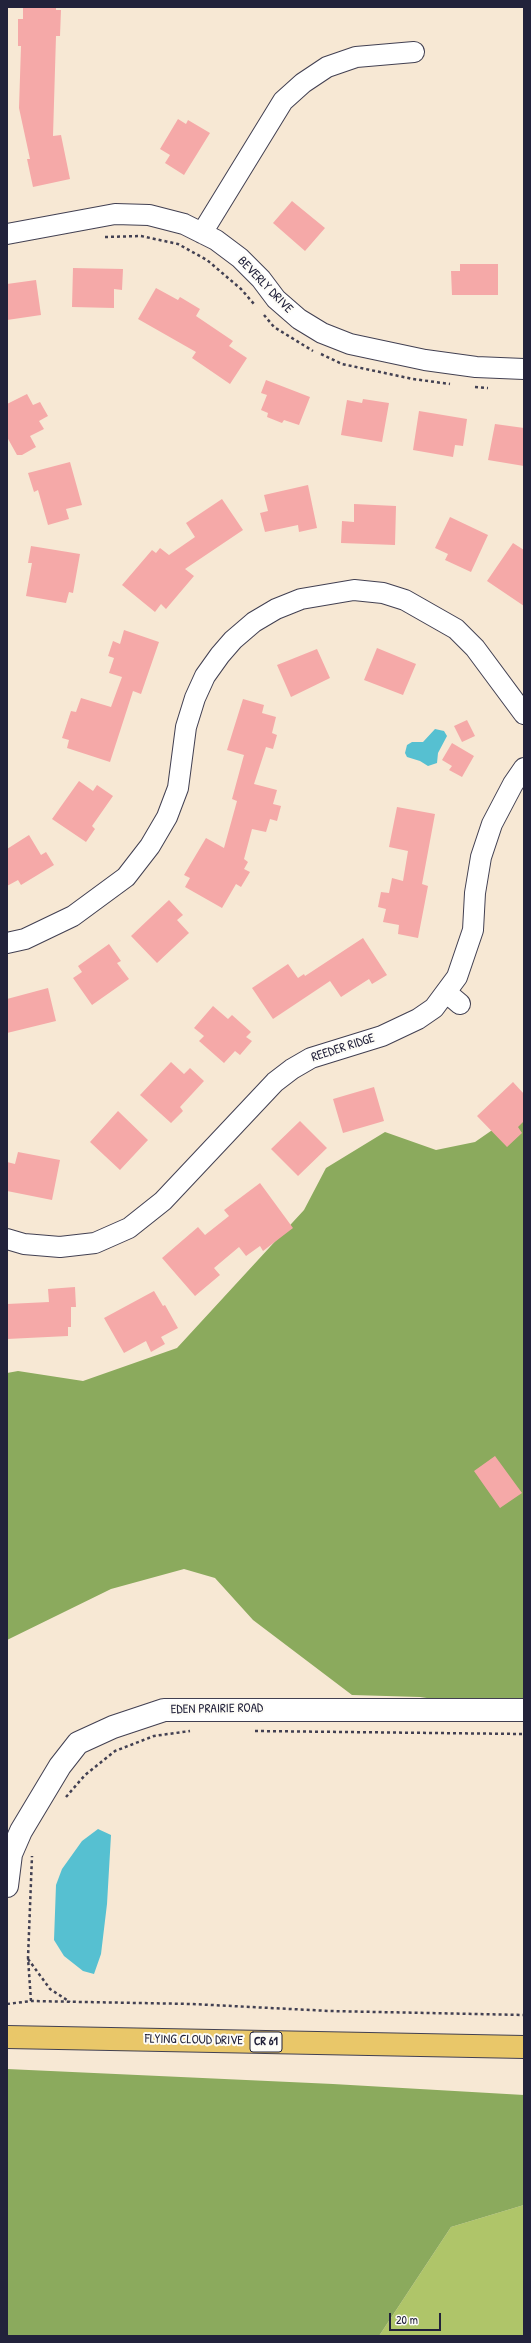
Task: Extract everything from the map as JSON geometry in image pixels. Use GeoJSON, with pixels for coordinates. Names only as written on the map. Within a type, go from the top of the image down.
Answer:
{"type":"FeatureCollection","features":[{"type":"Feature","properties":{"kind":"main road","name":"FLYING CLOUD DRIVE"},"geometry":{"type":"LineString","coordinates":[[7,2037],[524,2047]]}},
{"type":"Feature","properties":{"kind":"street"},"geometry":{"type":"LineString","coordinates":[[202,233],[283,101],[303,83],[327,67],[356,57],[414,52]]}},
{"type":"Feature","properties":{"kind":"street","name":"BEVERLY DRIVE"},"geometry":{"type":"LineString","coordinates":[[7,234],[115,214],[149,215],[184,224],[216,240],[240,258],[262,279],[276,299],[299,320],[322,333],[350,344],[384,352],[476,367],[524,369]]}},
{"type":"Feature","properties":{"kind":"street"},"geometry":{"type":"LineString","coordinates":[[7,944],[25,939],[73,916],[126,877],[150,846],[167,817],[178,788],[186,727],[195,698],[205,676],[220,654],[233,640],[254,622],[276,608],[301,599],[354,590],[383,593],[405,600],[456,629],[475,648],[524,714]]}},
{"type":"Feature","properties":{"kind":"street","name":"REEDER RIDGE"},"geometry":{"type":"LineString","coordinates":[[7,1239],[24,1244],[60,1247],[95,1242],[129,1228],[163,1201],[276,1082],[292,1069],[311,1058],[382,1036],[418,1019],[434,1008],[453,999],[457,977],[473,930],[481,857],[492,824],[512,784],[524,768]]}},
{"type":"Feature","properties":{"kind":"street","name":"EDEN PRAIRIE ROAD"},"geometry":{"type":"LineString","coordinates":[[7,1886],[13,1848],[40,1797],[60,1766],[78,1743],[113,1727],[164,1710],[524,1710]]}},
{"type":"Feature","properties":{"kind":"path"},"geometry":{"type":"LineString","coordinates":[[62,1801],[85,1775],[115,1752],[154,1736],[194,1731]]}},
{"type":"Feature","properties":{"kind":"path"},"geometry":{"type":"LineString","coordinates":[[252,1731],[524,1734]]}},
{"type":"Feature","properties":{"kind":"path"},"geometry":{"type":"LineString","coordinates":[[31,2002],[28,1958],[32,1854]]}},
{"type":"Feature","properties":{"kind":"path"},"geometry":{"type":"LineString","coordinates":[[28,1958],[37,1974],[50,1989],[71,2003]]}},
{"type":"Feature","properties":{"kind":"path"},"geometry":{"type":"LineString","coordinates":[[7,2004],[31,2002],[192,2004],[330,2011],[524,2015]]}},
{"type":"Feature","properties":{"kind":"green space"},"geometry":{"type":"Polygon","coordinates":[[[524,1108],[524,1700],[495,1708],[420,1697],[352,1695],[253,1620],[215,1578],[184,1569],[111,1589],[7,1640],[7,1373],[18,1371],[83,1381],[177,1348],[304,1210],[326,1168],[385,1132],[436,1150],[475,1142],[524,1108]]]}},
{"type":"Feature","properties":{"kind":"green space"},"geometry":{"type":"Polygon","coordinates":[[[7,2069],[333,2084],[524,2095],[524,2205],[451,2227],[379,2336],[7,2336],[7,2069]]]}},
{"type":"Feature","properties":{"kind":"green space"},"geometry":{"type":"Polygon","coordinates":[[[524,2205],[524,2336],[379,2336],[451,2227],[524,2205]]]}},
{"type":"Feature","properties":{"kind":"water"},"geometry":{"type":"Polygon","coordinates":[[[435,729],[444,731],[447,736],[438,753],[437,763],[428,766],[420,761],[407,757],[405,753],[407,745],[412,742],[423,742],[435,729]]]}},
{"type":"Feature","properties":{"kind":"water"},"geometry":{"type":"Polygon","coordinates":[[[98,1829],[111,1835],[107,1904],[101,1954],[94,1974],[83,1971],[64,1956],[54,1940],[56,1885],[62,1869],[82,1841],[98,1829]]]}},
{"type":"Feature","properties":{"kind":"building"},"geometry":{"type":"Polygon","coordinates":[[[23,7],[56,7],[56,10],[61,10],[60,36],[56,36],[53,136],[61,135],[70,179],[33,187],[27,159],[30,159],[19,108],[21,46],[18,46],[18,19],[23,19],[23,7]]]}},
{"type":"Feature","properties":{"kind":"building"},"geometry":{"type":"Polygon","coordinates":[[[178,119],[186,124],[188,120],[210,133],[184,175],[165,163],[170,155],[160,149],[178,119]]]}},
{"type":"Feature","properties":{"kind":"building"},"geometry":{"type":"Polygon","coordinates":[[[292,201],[325,228],[305,251],[273,223],[292,201]]]}},
{"type":"Feature","properties":{"kind":"building"},"geometry":{"type":"Polygon","coordinates":[[[460,264],[498,264],[498,295],[452,295],[451,271],[460,271],[460,264]]]}},
{"type":"Feature","properties":{"kind":"building"},"geometry":{"type":"Polygon","coordinates":[[[73,268],[123,269],[122,290],[114,289],[114,308],[72,307],[73,268]]]}},
{"type":"Feature","properties":{"kind":"building"},"geometry":{"type":"Polygon","coordinates":[[[36,280],[41,315],[7,320],[7,284],[36,280]]]}},
{"type":"Feature","properties":{"kind":"building"},"geometry":{"type":"Polygon","coordinates":[[[156,288],[178,300],[180,297],[200,309],[196,316],[233,341],[229,346],[247,358],[230,384],[192,358],[196,352],[138,319],[156,288]]]}},
{"type":"Feature","properties":{"kind":"building"},"geometry":{"type":"Polygon","coordinates":[[[266,380],[310,397],[299,425],[284,420],[282,423],[267,417],[268,413],[261,410],[267,395],[261,393],[266,380]]]}},
{"type":"Feature","properties":{"kind":"building"},"geometry":{"type":"Polygon","coordinates":[[[27,394],[33,405],[40,402],[48,416],[39,421],[44,429],[30,436],[36,447],[22,455],[17,455],[7,437],[7,404],[27,394]]]}},
{"type":"Feature","properties":{"kind":"building"},"geometry":{"type":"Polygon","coordinates":[[[363,399],[389,403],[382,442],[341,435],[347,400],[362,403],[363,399]]]}},
{"type":"Feature","properties":{"kind":"building"},"geometry":{"type":"Polygon","coordinates":[[[419,411],[467,419],[463,446],[455,445],[453,457],[413,450],[419,411]]]}},
{"type":"Feature","properties":{"kind":"building"},"geometry":{"type":"Polygon","coordinates":[[[495,424],[524,428],[524,466],[488,460],[495,424]]]}},
{"type":"Feature","properties":{"kind":"building"},"geometry":{"type":"Polygon","coordinates":[[[70,462],[82,505],[66,509],[69,519],[48,525],[38,490],[34,492],[28,473],[70,462]]]}},
{"type":"Feature","properties":{"kind":"building"},"geometry":{"type":"Polygon","coordinates":[[[308,485],[317,528],[299,532],[298,525],[265,532],[260,513],[268,511],[264,495],[308,485]]]}},
{"type":"Feature","properties":{"kind":"building"},"geometry":{"type":"Polygon","coordinates":[[[222,499],[243,530],[185,569],[194,576],[166,609],[161,604],[155,612],[122,585],[152,550],[156,553],[160,548],[169,555],[195,537],[186,523],[222,499]]]}},
{"type":"Feature","properties":{"kind":"building"},"geometry":{"type":"Polygon","coordinates":[[[354,504],[396,506],[395,545],[341,543],[342,521],[354,522],[354,504]]]}},
{"type":"Feature","properties":{"kind":"building"},"geometry":{"type":"Polygon","coordinates":[[[450,517],[488,535],[471,572],[445,560],[448,554],[435,548],[450,517]]]}},
{"type":"Feature","properties":{"kind":"building"},"geometry":{"type":"Polygon","coordinates":[[[513,543],[524,550],[524,606],[487,581],[513,543]]]}},
{"type":"Feature","properties":{"kind":"building"},"geometry":{"type":"Polygon","coordinates":[[[31,546],[80,554],[73,593],[69,592],[66,603],[26,596],[32,563],[28,563],[31,546]]]}},
{"type":"Feature","properties":{"kind":"building"},"geometry":{"type":"Polygon","coordinates":[[[124,630],[159,642],[141,694],[133,691],[110,762],[67,748],[69,740],[62,738],[71,711],[76,712],[81,698],[111,707],[122,677],[109,673],[114,658],[108,656],[113,641],[120,644],[124,630]]]}},
{"type":"Feature","properties":{"kind":"building"},"geometry":{"type":"Polygon","coordinates":[[[377,648],[416,664],[403,695],[364,680],[377,648]]]}},
{"type":"Feature","properties":{"kind":"building"},"geometry":{"type":"Polygon","coordinates":[[[317,649],[330,678],[291,697],[277,665],[317,649]]]}},
{"type":"Feature","properties":{"kind":"building"},"geometry":{"type":"Polygon","coordinates":[[[243,699],[264,705],[262,713],[276,717],[272,733],[277,735],[273,749],[266,747],[254,784],[277,790],[273,804],[281,806],[277,821],[270,819],[266,832],[252,829],[244,859],[248,862],[244,869],[250,872],[241,887],[236,884],[222,908],[185,887],[190,878],[184,875],[206,838],[224,848],[237,801],[232,799],[244,755],[227,750],[243,699]]]}},
{"type":"Feature","properties":{"kind":"building"},"geometry":{"type":"Polygon","coordinates":[[[467,720],[475,736],[462,742],[454,726],[467,720]]]}},
{"type":"Feature","properties":{"kind":"building"},"geometry":{"type":"Polygon","coordinates":[[[452,743],[474,756],[462,777],[449,770],[452,766],[442,760],[452,743]]]}},
{"type":"Feature","properties":{"kind":"building"},"geometry":{"type":"Polygon","coordinates":[[[79,781],[93,791],[97,785],[113,796],[92,826],[95,829],[86,842],[52,819],[79,781]]]}},
{"type":"Feature","properties":{"kind":"building"},"geometry":{"type":"Polygon","coordinates":[[[397,807],[435,814],[422,884],[428,886],[418,938],[398,934],[399,925],[383,922],[386,909],[378,907],[381,892],[389,893],[392,878],[403,881],[408,851],[389,847],[397,807]]]}},
{"type":"Feature","properties":{"kind":"building"},"geometry":{"type":"Polygon","coordinates":[[[29,835],[41,855],[46,852],[54,865],[21,885],[18,880],[7,886],[7,849],[29,835]]]}},
{"type":"Feature","properties":{"kind":"building"},"geometry":{"type":"Polygon","coordinates":[[[169,900],[183,915],[177,920],[189,933],[157,963],[131,936],[169,900]]]}},
{"type":"Feature","properties":{"kind":"building"},"geometry":{"type":"Polygon","coordinates":[[[363,938],[387,975],[372,984],[369,979],[341,997],[330,981],[273,1019],[252,988],[288,964],[298,978],[304,974],[305,976],[363,938]]]}},
{"type":"Feature","properties":{"kind":"building"},"geometry":{"type":"Polygon","coordinates":[[[109,944],[121,961],[117,963],[129,979],[92,1005],[73,978],[82,972],[78,966],[109,944]]]}},
{"type":"Feature","properties":{"kind":"building"},"geometry":{"type":"Polygon","coordinates":[[[48,988],[56,1021],[7,1033],[7,999],[48,988]]]}},
{"type":"Feature","properties":{"kind":"building"},"geometry":{"type":"Polygon","coordinates":[[[213,1006],[228,1019],[232,1015],[251,1032],[246,1037],[252,1041],[240,1055],[235,1051],[224,1063],[199,1041],[204,1036],[194,1028],[213,1006]]]}},
{"type":"Feature","properties":{"kind":"building"},"geometry":{"type":"Polygon","coordinates":[[[171,1062],[184,1074],[190,1068],[204,1081],[180,1107],[183,1111],[171,1123],[140,1095],[171,1062]]]}},
{"type":"Feature","properties":{"kind":"building"},"geometry":{"type":"Polygon","coordinates":[[[513,1082],[524,1094],[524,1121],[518,1127],[522,1133],[507,1147],[477,1116],[513,1082]]]}},
{"type":"Feature","properties":{"kind":"building"},"geometry":{"type":"Polygon","coordinates":[[[374,1087],[384,1121],[343,1133],[333,1099],[374,1087]]]}},
{"type":"Feature","properties":{"kind":"building"},"geometry":{"type":"Polygon","coordinates":[[[118,1111],[148,1140],[120,1170],[90,1142],[118,1111]]]}},
{"type":"Feature","properties":{"kind":"building"},"geometry":{"type":"Polygon","coordinates":[[[300,1121],[327,1148],[298,1176],[271,1149],[300,1121]]]}},
{"type":"Feature","properties":{"kind":"building"},"geometry":{"type":"Polygon","coordinates":[[[18,1152],[60,1160],[52,1200],[7,1191],[7,1162],[15,1164],[18,1152]]]}},
{"type":"Feature","properties":{"kind":"building"},"geometry":{"type":"Polygon","coordinates":[[[260,1183],[293,1228],[263,1251],[260,1246],[246,1256],[239,1247],[214,1268],[220,1275],[195,1296],[162,1258],[198,1227],[205,1235],[229,1216],[224,1210],[260,1183]]]}},
{"type":"Feature","properties":{"kind":"building"},"geometry":{"type":"Polygon","coordinates":[[[75,1287],[76,1307],[71,1307],[71,1327],[68,1327],[68,1336],[7,1339],[7,1304],[49,1302],[48,1289],[75,1287]]]}},
{"type":"Feature","properties":{"kind":"building"},"geometry":{"type":"Polygon","coordinates":[[[154,1291],[163,1306],[165,1305],[178,1328],[161,1337],[165,1344],[151,1352],[146,1341],[124,1353],[104,1318],[154,1291]]]}},
{"type":"Feature","properties":{"kind":"building"},"geometry":{"type":"Polygon","coordinates":[[[495,1456],[522,1493],[500,1508],[474,1471],[495,1456]]]}}]}
